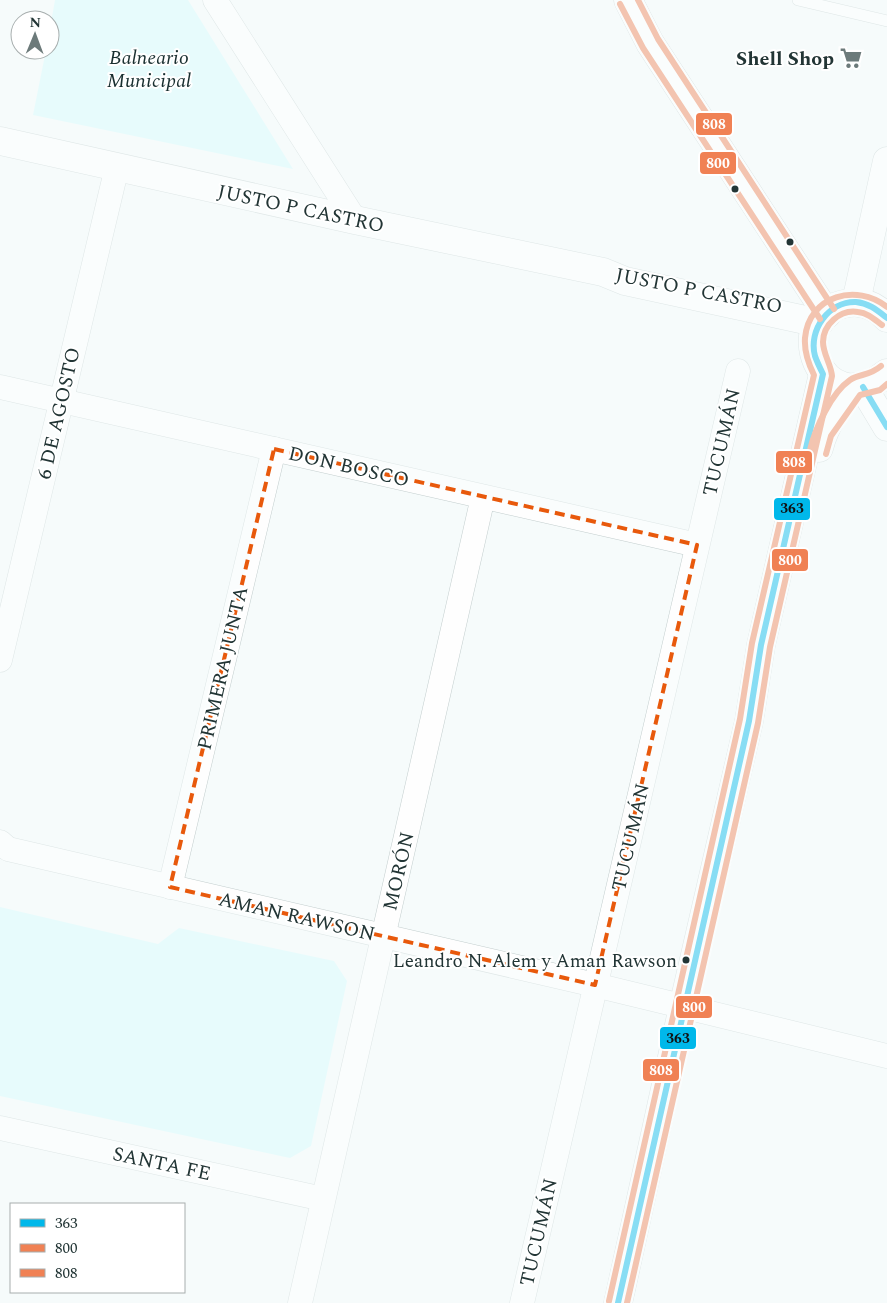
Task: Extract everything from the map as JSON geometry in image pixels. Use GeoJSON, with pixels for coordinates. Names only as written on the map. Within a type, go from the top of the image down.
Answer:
{"type":"FeatureCollection","features":[{"type":"Feature","properties":{"kind":"main road"},"geometry":{"type":"LineString","coordinates":[[629,0],[650,43],[845,312]]}},
{"type":"Feature","properties":{"kind":"main road","name":"JUSTO P CASTRO"},"geometry":{"type":"LineString","coordinates":[[0,141],[355,220],[603,272],[626,281],[845,312]]}},
{"type":"Feature","properties":{"kind":"main road"},"geometry":{"type":"LineString","coordinates":[[845,312],[887,161]]}},
{"type":"Feature","properties":{"kind":"main road"},"geometry":{"type":"LineString","coordinates":[[887,210],[845,312],[814,334],[812,348],[815,362],[823,374],[835,383],[859,387],[876,382],[887,374]]}},
{"type":"Feature","properties":{"kind":"main road"},"geometry":{"type":"LineString","coordinates":[[618,1303],[683,1007],[749,721],[761,645],[823,374]]}},
{"type":"Feature","properties":{"kind":"main road"},"geometry":{"type":"LineString","coordinates":[[859,387],[887,427]]}},
{"type":"Feature","properties":{"kind":"main road"},"geometry":{"type":"LineString","coordinates":[[749,721],[774,648],[823,432],[832,415],[859,387]]}},
{"type":"Feature","properties":{"kind":"street"},"geometry":{"type":"LineString","coordinates":[[215,0],[355,220]]}},
{"type":"Feature","properties":{"kind":"street","name":"6 DE AGOSTO"},"geometry":{"type":"LineString","coordinates":[[0,660],[4,623],[61,401],[117,167]]}},
{"type":"Feature","properties":{"kind":"street","name":"TUCUMÁN"},"geometry":{"type":"LineString","coordinates":[[522,1303],[738,371]]}},
{"type":"Feature","properties":{"kind":"street","name":"DON BOSCO"},"geometry":{"type":"LineString","coordinates":[[0,387],[697,545]]}},
{"type":"Feature","properties":{"kind":"street","name":"PRIMERA JUNTA"},"geometry":{"type":"LineString","coordinates":[[170,887],[274,449]]}},
{"type":"Feature","properties":{"kind":"street","name":"MORÓN"},"geometry":{"type":"LineString","coordinates":[[300,1303],[483,496]]}},
{"type":"Feature","properties":{"kind":"street","name":"AMAN RAWSON"},"geometry":{"type":"LineString","coordinates":[[0,842],[8,849],[595,985],[887,1056]]}},
{"type":"Feature","properties":{"kind":"street","name":"SANTA FE"},"geometry":{"type":"LineString","coordinates":[[0,1128],[324,1199]]}},
{"type":"Feature","properties":{"kind":"lane"},"geometry":{"type":"LineString","coordinates":[[798,0],[887,21]]}},
{"type":"Feature","properties":{"kind":"highlighted area"},"geometry":{"type":"Polygon","coordinates":[[[274,449],[697,545],[595,985],[170,887],[274,449]]]}},
{"type":"Feature","properties":{"kind":"green space","name":"Balneario Municipal"},"geometry":{"type":"Polygon","coordinates":[[[55,0],[188,0],[293,169],[33,115],[44,60],[60,60],[60,10],[53,10],[55,0]]]}},
{"type":"Feature","properties":{"kind":"green space"},"geometry":{"type":"Polygon","coordinates":[[[0,907],[158,944],[179,928],[334,961],[347,981],[311,1146],[290,1158],[0,1096],[0,907]]]}},
{"type":"Feature","properties":{"kind":"transit line","name":"808"},"geometry":{"type":"LineString","coordinates":[[638,0],[658,39],[834,309]]}},
{"type":"Feature","properties":{"kind":"transit line","name":"800"},"geometry":{"type":"LineString","coordinates":[[620,4],[643,48],[820,319]]}},
{"type":"Feature","properties":{"kind":"transit line","name":"808"},"geometry":{"type":"LineString","coordinates":[[609,1301],[740,719],[752,643],[814,375],[808,362],[805,348],[808,323],[815,312],[825,303],[836,297],[862,296],[875,300],[887,307]]}},
{"type":"Feature","properties":{"kind":"transit line","name":"363"},"geometry":{"type":"LineString","coordinates":[[618,1303],[749,721],[761,645],[823,374],[815,356],[815,336],[818,327],[829,312],[837,306],[846,303],[856,302],[865,304],[887,318]]}},
{"type":"Feature","properties":{"kind":"transit line","name":"800"},"geometry":{"type":"LineString","coordinates":[[627,1303],[758,723],[770,647],[832,376],[823,346],[824,336],[829,324],[845,313],[858,312],[865,314],[882,325]]}},
{"type":"Feature","properties":{"kind":"transit line","name":"808"},"geometry":{"type":"LineString","coordinates":[[810,450],[820,422],[836,393],[850,380],[872,372],[881,366]]}},
{"type":"Feature","properties":{"kind":"transit line","name":"800"},"geometry":{"type":"LineString","coordinates":[[826,454],[831,436],[860,395],[880,390],[887,384]]}},
{"type":"Feature","properties":{"kind":"transit line","name":"363"},"geometry":{"type":"LineString","coordinates":[[863,387],[887,427]]}},
{"type":"Feature","properties":{"kind":"place","name":"Shell Shop"},"geometry":{"type":"Point","coordinates":[851,58]}},
{"type":"Feature","properties":{"kind":"place","name":"Leandro N. Alem y Aman Rawson"},"geometry":{"type":"Point","coordinates":[686,960]}}]}
